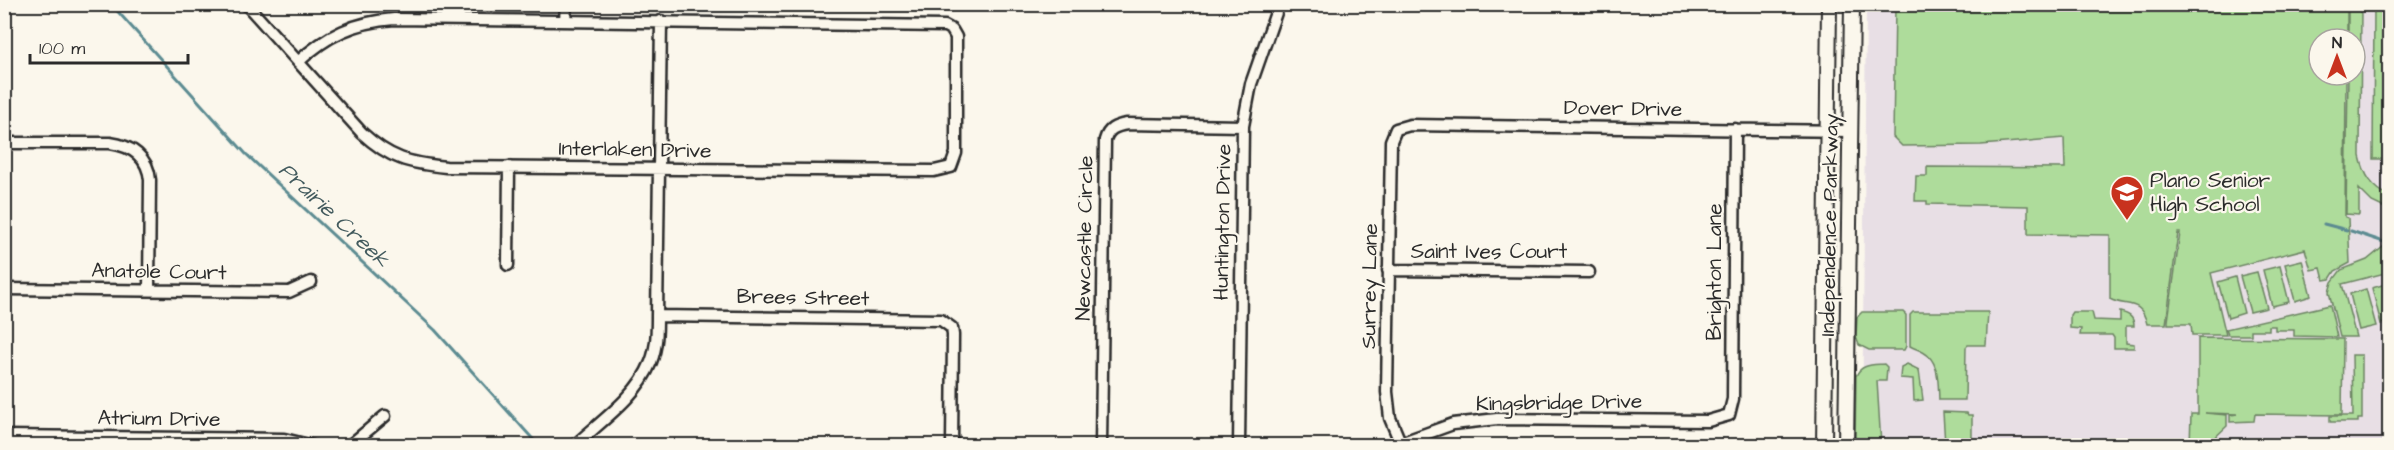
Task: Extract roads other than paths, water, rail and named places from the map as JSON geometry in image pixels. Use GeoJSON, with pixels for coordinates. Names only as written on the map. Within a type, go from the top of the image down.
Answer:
{"type":"FeatureCollection","features":[{"type":"Feature","properties":{"kind":"main road","name":"Independence Parkway"},"geometry":{"type":"LineString","coordinates":[[1824,446],[1828,4]]}},
{"type":"Feature","properties":{"kind":"main road","name":"Independence Parkway"},"geometry":{"type":"LineString","coordinates":[[1846,446],[1852,4]]}},
{"type":"Feature","properties":{"kind":"street","name":"Interlaken Drive"},"geometry":{"type":"LineString","coordinates":[[246,4],[362,133],[379,149],[397,159],[446,166],[509,167],[934,171],[951,167],[956,153],[956,44],[952,30],[945,26],[661,21]]}},
{"type":"Feature","properties":{"kind":"street"},"geometry":{"type":"LineString","coordinates":[[565,21],[566,4]]}},
{"type":"Feature","properties":{"kind":"street","name":"Huntington Drive"},"geometry":{"type":"LineString","coordinates":[[1239,446],[1243,126],[1251,84],[1279,4]]}},
{"type":"Feature","properties":{"kind":"street"},"geometry":{"type":"LineString","coordinates":[[298,62],[317,45],[337,33],[374,20],[661,21],[655,350],[645,375],[624,400],[574,446]]}},
{"type":"Feature","properties":{"kind":"street","name":"Newcastle Circle"},"geometry":{"type":"LineString","coordinates":[[1101,446],[1104,140],[1107,133],[1118,125],[1126,124],[1243,126]]}},
{"type":"Feature","properties":{"kind":"street","name":"Dover Drive"},"geometry":{"type":"LineString","coordinates":[[1396,129],[1410,125],[1851,131]]}},
{"type":"Feature","properties":{"kind":"street","name":"Surrey Lane"},"geometry":{"type":"LineString","coordinates":[[1396,129],[1391,141],[1387,392],[1396,444]]}},
{"type":"Feature","properties":{"kind":"street","name":"Brighton Lane"},"geometry":{"type":"LineString","coordinates":[[1729,415],[1733,399],[1735,129]]}},
{"type":"Feature","properties":{"kind":"street"},"geometry":{"type":"LineString","coordinates":[[4,142],[110,143],[122,145],[141,156],[149,171],[150,180],[149,290]]}},
{"type":"Feature","properties":{"kind":"street"},"geometry":{"type":"LineString","coordinates":[[508,265],[509,167]]}},
{"type":"Feature","properties":{"kind":"street","name":"Saint Ives Court"},"geometry":{"type":"LineString","coordinates":[[1388,270],[1589,272]]}},
{"type":"Feature","properties":{"kind":"street","name":"Anatole Court"},"geometry":{"type":"LineString","coordinates":[[4,289],[290,292],[311,282]]}},
{"type":"Feature","properties":{"kind":"street","name":"Brees Street"},"geometry":{"type":"LineString","coordinates":[[657,316],[932,318],[947,322],[952,328],[953,335],[952,446]]}},
{"type":"Feature","properties":{"kind":"street","name":"Kingsbridge Drive"},"geometry":{"type":"LineString","coordinates":[[1396,444],[1453,424],[1486,420],[1519,418],[1708,420],[1729,415]]}},
{"type":"Feature","properties":{"kind":"street"},"geometry":{"type":"LineString","coordinates":[[349,446],[385,416]]}},
{"type":"Feature","properties":{"kind":"street","name":"Atrium Drive"},"geometry":{"type":"LineString","coordinates":[[4,436],[284,439],[312,446]]}},
{"type":"Feature","properties":{"kind":"waterway","name":"Prairie Creek"},"geometry":{"type":"LineString","coordinates":[[111,4],[246,154],[435,330],[539,446]]}},
{"type":"Feature","properties":{"kind":"waterway"},"geometry":{"type":"LineString","coordinates":[[2324,224],[2347,230]]}},
{"type":"Feature","properties":{"kind":"waterway"},"geometry":{"type":"LineString","coordinates":[[2351,231],[2384,242]]}},
{"type":"Feature","properties":{"kind":"place","name":"Plano Senior High School"},"geometry":{"type":"Point","coordinates":[2127,221]}}]}
